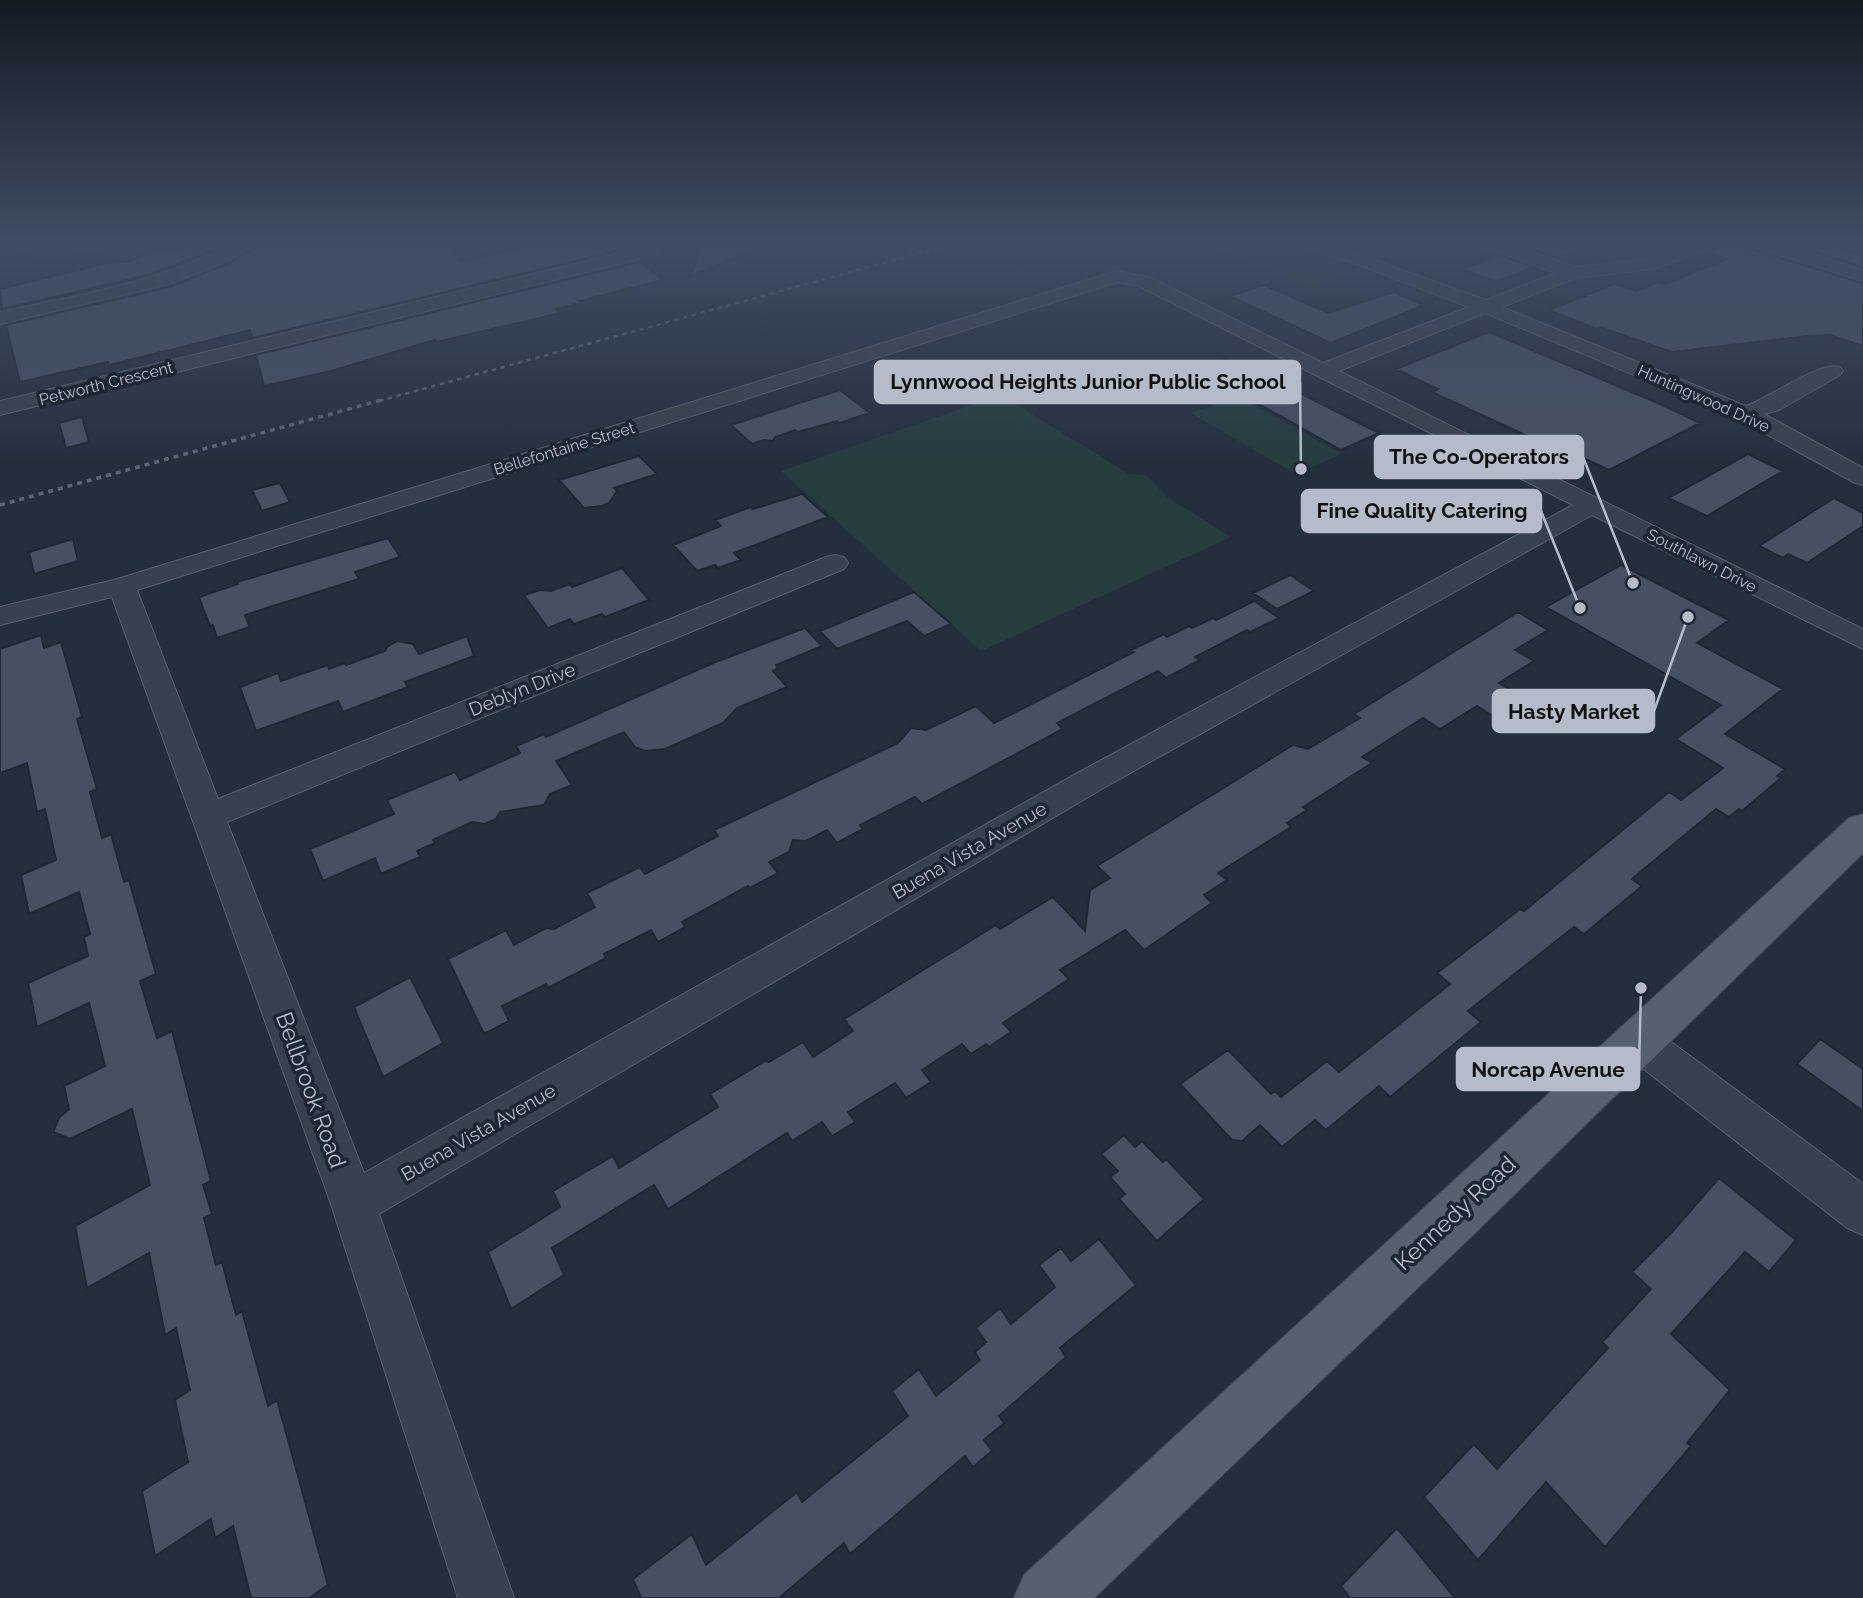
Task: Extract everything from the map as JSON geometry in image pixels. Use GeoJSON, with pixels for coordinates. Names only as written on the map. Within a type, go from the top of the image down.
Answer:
{"type":"FeatureCollection","features":[{"type":"Feature","properties":{"kind":"main road","name":"Kennedy Road"},"geometry":{"type":"LineString","coordinates":[[1047,1598],[1522,1150],[1641,1043],[1863,829]]}},
{"type":"Feature","properties":{"kind":"street","name":"Petworth Crescent"},"geometry":{"type":"LineString","coordinates":[[0,408],[383,316]]}},
{"type":"Feature","properties":{"kind":"street","name":"Bellefontaine Street"},"geometry":{"type":"LineString","coordinates":[[0,616],[122,586],[987,316]]}},
{"type":"Feature","properties":{"kind":"street","name":"Southlawn Drive"},"geometry":{"type":"LineString","coordinates":[[1212,316],[1863,640]]}},
{"type":"Feature","properties":{"kind":"street"},"geometry":{"type":"LineString","coordinates":[[1320,370],[1459,316]]}},
{"type":"Feature","properties":{"kind":"street","name":"Huntingwood Drive"},"geometry":{"type":"LineString","coordinates":[[1507,316],[1745,413],[1863,478]]}},
{"type":"Feature","properties":{"kind":"street"},"geometry":{"type":"LineString","coordinates":[[1745,413],[1771,405],[1833,371]]}},
{"type":"Feature","properties":{"kind":"street","name":"Buena Vista Avenue"},"geometry":{"type":"LineString","coordinates":[[353,1205],[1095,778],[1591,505]]}},
{"type":"Feature","properties":{"kind":"street","name":"Deblyn Drive"},"geometry":{"type":"LineString","coordinates":[[209,816],[835,563]]}},
{"type":"Feature","properties":{"kind":"street","name":"Bellbrook Road"},"geometry":{"type":"LineString","coordinates":[[122,586],[353,1205],[486,1598]]}},
{"type":"Feature","properties":{"kind":"street"},"geometry":{"type":"LineString","coordinates":[[1641,1043],[1863,1212]]}},
{"type":"Feature","properties":{"kind":"green space"},"geometry":{"type":"Polygon","coordinates":[[[1001,395],[1129,474],[1146,475],[1167,497],[1231,537],[981,651],[781,471],[1001,395]]]}},
{"type":"Feature","properties":{"kind":"green space"},"geometry":{"type":"Polygon","coordinates":[[[1238,396],[1342,454],[1295,474],[1191,413],[1238,396]]]}},
{"type":"Feature","properties":{"kind":"building"},"geometry":{"type":"Polygon","coordinates":[[[47,316],[346,316],[252,338],[250,330],[109,365],[108,362],[20,382],[6,325],[47,316]]]}},
{"type":"Feature","properties":{"kind":"building"},"geometry":{"type":"Polygon","coordinates":[[[419,316],[549,316],[437,342],[435,340],[331,371],[264,386],[256,355],[419,316]]]}},
{"type":"Feature","properties":{"kind":"building"},"geometry":{"type":"Polygon","coordinates":[[[1272,316],[1398,316],[1331,343],[1272,316]]]}},
{"type":"Feature","properties":{"kind":"building"},"geometry":{"type":"Polygon","coordinates":[[[1563,316],[1863,316],[1863,346],[1830,335],[1672,352],[1600,327],[1597,329],[1563,316]]]}},
{"type":"Feature","properties":{"kind":"building"},"geometry":{"type":"Polygon","coordinates":[[[1489,332],[1700,423],[1609,470],[1432,392],[1438,389],[1396,369],[1489,332]]]}},
{"type":"Feature","properties":{"kind":"building"},"geometry":{"type":"Polygon","coordinates":[[[1224,359],[1271,383],[1276,381],[1379,433],[1341,450],[1232,389],[1214,395],[1179,376],[1224,359]]]}},
{"type":"Feature","properties":{"kind":"building"},"geometry":{"type":"Polygon","coordinates":[[[840,390],[870,413],[839,423],[837,421],[798,432],[795,430],[775,437],[773,441],[764,440],[752,444],[731,425],[840,390]]]}},
{"type":"Feature","properties":{"kind":"building"},"geometry":{"type":"Polygon","coordinates":[[[82,417],[89,442],[66,448],[59,423],[82,417]]]}},
{"type":"Feature","properties":{"kind":"building"},"geometry":{"type":"Polygon","coordinates":[[[1748,454],[1783,471],[1707,516],[1668,498],[1748,454]]]}},
{"type":"Feature","properties":{"kind":"building"},"geometry":{"type":"Polygon","coordinates":[[[639,456],[657,474],[614,488],[617,491],[609,503],[602,506],[584,508],[559,480],[639,456]]]}},
{"type":"Feature","properties":{"kind":"building"},"geometry":{"type":"Polygon","coordinates":[[[280,483],[290,502],[262,511],[252,490],[280,483]]]}},
{"type":"Feature","properties":{"kind":"building"},"geometry":{"type":"Polygon","coordinates":[[[802,494],[828,517],[734,553],[741,560],[718,568],[715,565],[697,571],[673,545],[721,526],[715,520],[751,507],[753,509],[802,494]]]}},
{"type":"Feature","properties":{"kind":"building"},"geometry":{"type":"Polygon","coordinates":[[[1834,498],[1863,513],[1863,526],[1807,563],[1788,554],[1783,558],[1759,546],[1834,498]]]}},
{"type":"Feature","properties":{"kind":"building"},"geometry":{"type":"Polygon","coordinates":[[[388,538],[400,557],[355,572],[359,579],[245,615],[250,627],[217,638],[213,625],[210,626],[199,597],[238,584],[237,582],[388,538]]]}},
{"type":"Feature","properties":{"kind":"building"},"geometry":{"type":"Polygon","coordinates":[[[73,539],[78,561],[34,574],[29,552],[73,539]]]}},
{"type":"Feature","properties":{"kind":"building"},"geometry":{"type":"Polygon","coordinates":[[[1621,565],[1729,620],[1697,643],[1783,689],[1725,734],[1785,769],[1777,776],[1781,778],[1742,811],[1739,809],[1729,817],[1716,809],[1632,879],[1642,886],[1584,934],[1574,927],[1468,1011],[1481,1022],[1390,1097],[1379,1086],[1326,1130],[1315,1120],[1282,1147],[1260,1125],[1242,1141],[1232,1140],[1180,1084],[1228,1050],[1271,1094],[1275,1091],[1281,1097],[1327,1061],[1339,1072],[1450,984],[1437,973],[1520,909],[1524,911],[1669,792],[1681,800],[1723,768],[1676,739],[1721,705],[1546,607],[1621,565]]]}},
{"type":"Feature","properties":{"kind":"building"},"geometry":{"type":"Polygon","coordinates":[[[622,568],[649,600],[605,617],[602,614],[574,624],[570,619],[548,628],[524,595],[540,590],[551,591],[570,584],[572,587],[622,568]]]}},
{"type":"Feature","properties":{"kind":"building"},"geometry":{"type":"Polygon","coordinates":[[[1290,575],[1314,591],[1277,609],[1253,593],[1290,575]]]}},
{"type":"Feature","properties":{"kind":"building"},"geometry":{"type":"Polygon","coordinates":[[[914,592],[951,624],[924,636],[907,621],[837,649],[820,631],[914,592]]]}},
{"type":"Feature","properties":{"kind":"building"},"geometry":{"type":"Polygon","coordinates":[[[1254,601],[1279,618],[1250,632],[1247,630],[1195,657],[1200,660],[1166,678],[1158,671],[1057,723],[1063,729],[922,804],[915,797],[860,825],[863,829],[837,843],[827,830],[806,841],[793,840],[789,852],[769,862],[778,873],[682,922],[685,927],[658,942],[651,930],[604,954],[606,958],[548,988],[546,984],[502,1006],[509,1021],[484,1034],[448,959],[506,930],[514,945],[546,928],[554,929],[595,907],[587,893],[640,867],[645,874],[718,836],[714,830],[898,743],[911,728],[926,730],[976,706],[994,723],[1164,634],[1167,637],[1189,626],[1192,628],[1213,618],[1216,620],[1254,601]]]}},
{"type":"Feature","properties":{"kind":"building"},"geometry":{"type":"Polygon","coordinates":[[[1518,612],[1548,630],[1515,650],[1534,661],[1499,683],[1532,703],[1502,722],[1477,706],[1440,729],[1423,718],[1362,757],[1372,763],[1303,807],[1307,810],[1287,823],[1291,827],[1218,873],[1227,880],[1204,895],[1212,903],[1144,950],[1125,930],[1060,970],[1069,979],[1003,1023],[1011,1032],[989,1047],[986,1044],[971,1054],[962,1044],[922,1070],[931,1082],[906,1098],[895,1083],[848,1112],[855,1122],[832,1136],[822,1122],[792,1141],[787,1133],[668,1209],[654,1185],[552,1248],[564,1275],[511,1309],[488,1252],[560,1207],[553,1191],[613,1156],[619,1168],[718,1107],[710,1094],[765,1061],[769,1062],[803,1042],[813,1057],[853,1031],[844,1019],[996,925],[1000,929],[1053,897],[1085,931],[1090,890],[1110,878],[1097,866],[1293,745],[1308,749],[1360,718],[1354,714],[1518,612]]]}},
{"type":"Feature","properties":{"kind":"building"},"geometry":{"type":"Polygon","coordinates":[[[805,628],[822,646],[776,665],[778,668],[773,671],[787,687],[737,708],[723,723],[665,749],[645,751],[635,747],[624,732],[556,761],[572,785],[550,794],[544,805],[500,812],[496,819],[485,824],[472,822],[433,840],[435,843],[417,851],[420,857],[381,874],[375,858],[323,881],[310,849],[394,814],[387,800],[455,772],[460,780],[520,753],[516,746],[544,734],[546,737],[713,663],[805,628]]]}},
{"type":"Feature","properties":{"kind":"building"},"geometry":{"type":"Polygon","coordinates":[[[41,635],[44,648],[61,642],[82,717],[77,719],[97,789],[90,792],[102,838],[111,834],[124,882],[129,880],[156,974],[140,981],[157,1038],[172,1031],[211,1181],[203,1185],[212,1214],[204,1218],[216,1265],[222,1262],[236,1315],[242,1311],[268,1406],[277,1400],[328,1585],[309,1598],[251,1598],[233,1526],[215,1538],[211,1519],[155,1556],[142,1491],[188,1462],[175,1400],[190,1390],[176,1328],[165,1335],[149,1253],[87,1288],[75,1226],[150,1185],[132,1109],[70,1139],[53,1132],[59,1118],[69,1109],[64,1086],[105,1066],[89,1003],[37,1027],[28,983],[88,956],[84,937],[90,934],[79,892],[29,914],[21,875],[56,860],[45,809],[37,812],[27,763],[0,773],[0,649],[41,635]]]}},
{"type":"Feature","properties":{"kind":"building"},"geometry":{"type":"Polygon","coordinates":[[[467,636],[474,656],[405,682],[408,687],[343,712],[338,701],[256,731],[240,687],[278,673],[281,681],[328,665],[329,669],[345,663],[346,665],[385,651],[397,641],[413,644],[419,654],[467,636]]]}},
{"type":"Feature","properties":{"kind":"building"},"geometry":{"type":"Polygon","coordinates":[[[410,977],[443,1043],[383,1077],[354,1007],[410,977]]]}},
{"type":"Feature","properties":{"kind":"building"},"geometry":{"type":"Polygon","coordinates":[[[1820,1039],[1863,1069],[1863,1111],[1797,1064],[1820,1039]]]}},
{"type":"Feature","properties":{"kind":"building"},"geometry":{"type":"Polygon","coordinates":[[[1124,1135],[1135,1147],[1142,1141],[1163,1162],[1166,1159],[1204,1199],[1157,1241],[1119,1199],[1125,1194],[1110,1177],[1118,1171],[1101,1154],[1124,1135]]]}},
{"type":"Feature","properties":{"kind":"building"},"geometry":{"type":"Polygon","coordinates":[[[1719,1178],[1796,1240],[1769,1272],[1745,1252],[1671,1334],[1730,1390],[1687,1443],[1691,1446],[1605,1547],[1546,1482],[1478,1560],[1424,1497],[1474,1444],[1497,1469],[1608,1348],[1602,1342],[1651,1289],[1632,1272],[1672,1232],[1719,1178]]]}},
{"type":"Feature","properties":{"kind":"building"},"geometry":{"type":"Polygon","coordinates":[[[1099,1239],[1136,1285],[1060,1348],[1066,1357],[999,1416],[1004,1423],[984,1440],[992,1451],[973,1467],[965,1456],[850,1554],[844,1543],[779,1598],[641,1598],[633,1579],[692,1534],[706,1565],[797,1492],[802,1502],[908,1416],[892,1391],[919,1369],[936,1396],[980,1360],[975,1352],[986,1342],[976,1328],[1000,1308],[1011,1324],[1055,1287],[1039,1265],[1061,1248],[1071,1261],[1099,1239]]]}},
{"type":"Feature","properties":{"kind":"building"},"geometry":{"type":"Polygon","coordinates":[[[1397,1528],[1455,1598],[1350,1598],[1341,1586],[1397,1528]]]}},
{"type":"Feature","properties":{"kind":"railway"},"geometry":{"type":"LineString","coordinates":[[379,401],[691,316]]}},
{"type":"Feature","properties":{"kind":"railway"},"geometry":{"type":"LineString","coordinates":[[0,505],[385,399]]}},
{"type":"Feature","properties":{"kind":"place","name":"Lynnwood Heights Junior Public School"},"geometry":{"type":"Point","coordinates":[1301,469]}},
{"type":"Feature","properties":{"kind":"place","name":"The Co-Operators"},"geometry":{"type":"Point","coordinates":[1633,583]}},
{"type":"Feature","properties":{"kind":"place","name":"Fine Quality Catering"},"geometry":{"type":"Point","coordinates":[1580,608]}},
{"type":"Feature","properties":{"kind":"place","name":"Hasty Market"},"geometry":{"type":"Point","coordinates":[1688,617]}},
{"type":"Feature","properties":{"kind":"place","name":"Norcap Avenue"},"geometry":{"type":"Point","coordinates":[1641,988]}}]}
